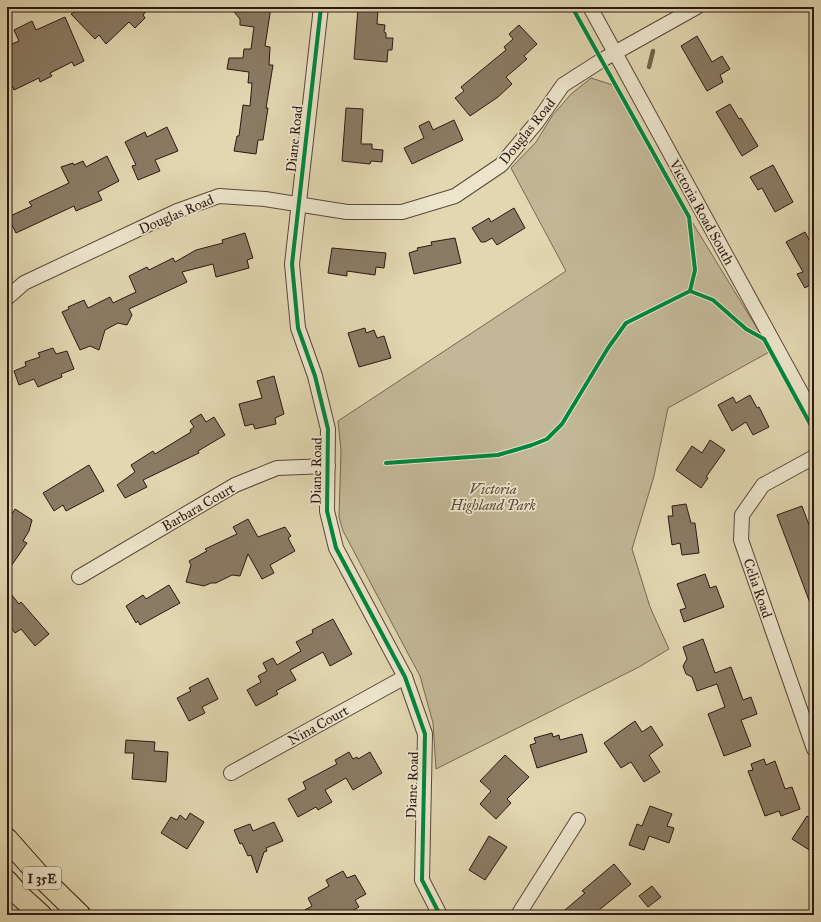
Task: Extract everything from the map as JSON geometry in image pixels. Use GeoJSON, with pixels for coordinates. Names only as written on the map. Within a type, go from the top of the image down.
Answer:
{"type":"FeatureCollection","features":[{"type":"Feature","properties":{"kind":"highway","name":"I 35E"},"geometry":{"type":"LineString","coordinates":[[7,839],[38,874],[80,915]]}},
{"type":"Feature","properties":{"kind":"highway","name":"I 35E"},"geometry":{"type":"LineString","coordinates":[[7,882],[19,895],[42,915]]}},
{"type":"Feature","properties":{"kind":"street","name":"Diane Road"},"geometry":{"type":"LineString","coordinates":[[321,7],[292,264],[298,328],[314,376],[328,429],[327,511],[336,548],[405,677],[425,734],[422,880],[440,915]]}},
{"type":"Feature","properties":{"kind":"street","name":"Victoria Road South"},"geometry":{"type":"LineString","coordinates":[[590,7],[814,416]]}},
{"type":"Feature","properties":{"kind":"street","name":"Douglas Road"},"geometry":{"type":"LineString","coordinates":[[7,298],[24,283],[177,211],[220,196],[265,199],[346,212],[402,212],[455,196],[501,165],[537,122],[563,85],[615,52],[697,7]]}},
{"type":"Feature","properties":{"kind":"street","name":"Celia Road"},"geometry":{"type":"LineString","coordinates":[[814,457],[763,485],[742,515],[741,540],[814,749]]}},
{"type":"Feature","properties":{"kind":"street","name":"Barbara Court"},"geometry":{"type":"LineString","coordinates":[[79,577],[235,485],[276,468],[328,466]]}},
{"type":"Feature","properties":{"kind":"street","name":"Nina Court"},"geometry":{"type":"LineString","coordinates":[[231,773],[405,677]]}},
{"type":"Feature","properties":{"kind":"street"},"geometry":{"type":"LineString","coordinates":[[518,915],[578,820]]}},
{"type":"Feature","properties":{"kind":"green space","name":"Victoria Highland Park"},"geometry":{"type":"Polygon","coordinates":[[[591,78],[616,86],[689,217],[771,351],[668,408],[654,476],[632,549],[650,607],[669,649],[639,667],[436,769],[433,723],[420,676],[343,531],[339,517],[341,450],[338,421],[566,271],[511,168],[536,142],[552,116],[571,94],[591,78]]]}},
{"type":"Feature","properties":{"kind":"building"},"geometry":{"type":"Polygon","coordinates":[[[69,7],[150,7],[143,15],[145,18],[135,28],[129,22],[106,44],[99,35],[95,39],[71,14],[75,12],[69,7]]]}},
{"type":"Feature","properties":{"kind":"building"},"geometry":{"type":"Polygon","coordinates":[[[230,7],[271,7],[265,46],[270,47],[269,65],[273,65],[266,108],[268,108],[263,140],[258,140],[256,154],[234,151],[237,136],[239,136],[243,105],[250,106],[252,83],[248,83],[249,72],[227,69],[229,58],[243,58],[244,49],[251,49],[254,27],[240,25],[240,19],[230,7]]]}},
{"type":"Feature","properties":{"kind":"building"},"geometry":{"type":"Polygon","coordinates":[[[358,8],[378,10],[377,24],[385,25],[384,32],[386,33],[386,38],[393,38],[392,50],[388,50],[387,62],[354,59],[358,8]]]}},
{"type":"Feature","properties":{"kind":"building"},"geometry":{"type":"Polygon","coordinates":[[[65,17],[84,61],[74,66],[72,62],[50,73],[52,76],[40,82],[39,78],[14,90],[13,87],[7,89],[7,46],[19,41],[14,30],[32,21],[36,30],[65,17]]]}},
{"type":"Feature","properties":{"kind":"building"},"geometry":{"type":"Polygon","coordinates":[[[519,25],[537,44],[524,56],[527,59],[506,77],[512,84],[498,97],[470,116],[455,98],[464,91],[461,87],[506,50],[504,47],[513,39],[509,34],[519,25]]]}},
{"type":"Feature","properties":{"kind":"building"},"geometry":{"type":"Polygon","coordinates":[[[697,36],[712,62],[722,56],[730,69],[720,75],[723,82],[707,91],[681,46],[697,36]]]}},
{"type":"Feature","properties":{"kind":"building"},"geometry":{"type":"Polygon","coordinates":[[[730,104],[739,119],[741,118],[758,146],[742,156],[716,112],[730,104]]]}},
{"type":"Feature","properties":{"kind":"building"},"geometry":{"type":"Polygon","coordinates":[[[346,108],[363,109],[361,144],[372,144],[372,149],[383,150],[382,162],[371,161],[370,164],[342,161],[346,108]]]}},
{"type":"Feature","properties":{"kind":"building"},"geometry":{"type":"Polygon","coordinates":[[[454,120],[463,140],[412,164],[404,148],[424,138],[419,126],[429,121],[433,130],[454,120]]]}},
{"type":"Feature","properties":{"kind":"building"},"geometry":{"type":"Polygon","coordinates":[[[167,127],[178,151],[155,160],[160,171],[138,180],[132,166],[136,165],[125,142],[145,132],[147,137],[167,127]]]}},
{"type":"Feature","properties":{"kind":"building"},"geometry":{"type":"Polygon","coordinates":[[[107,156],[119,181],[98,192],[102,200],[76,211],[74,206],[16,233],[8,217],[32,206],[29,202],[69,183],[61,167],[73,163],[74,165],[83,161],[86,167],[107,156]]]}},
{"type":"Feature","properties":{"kind":"building"},"geometry":{"type":"Polygon","coordinates":[[[773,165],[793,202],[775,212],[762,188],[758,190],[750,177],[773,165]]]}},
{"type":"Feature","properties":{"kind":"building"},"geometry":{"type":"Polygon","coordinates":[[[514,208],[525,228],[497,245],[492,238],[485,242],[481,242],[472,228],[489,218],[491,222],[514,208]]]}},
{"type":"Feature","properties":{"kind":"building"},"geometry":{"type":"Polygon","coordinates":[[[805,232],[814,249],[814,293],[810,285],[805,288],[797,274],[803,272],[786,242],[805,232]]]}},
{"type":"Feature","properties":{"kind":"building"},"geometry":{"type":"Polygon","coordinates":[[[245,233],[253,258],[247,260],[249,268],[216,277],[213,264],[182,272],[187,282],[129,309],[132,315],[127,325],[118,323],[105,330],[99,350],[90,346],[80,350],[62,312],[69,309],[68,307],[84,300],[88,308],[110,297],[113,303],[136,292],[129,276],[147,267],[149,270],[173,258],[175,262],[196,250],[223,243],[222,240],[245,233]]]}},
{"type":"Feature","properties":{"kind":"building"},"geometry":{"type":"Polygon","coordinates":[[[455,238],[461,263],[414,274],[409,253],[418,250],[417,248],[432,245],[431,242],[455,238]]]}},
{"type":"Feature","properties":{"kind":"building"},"geometry":{"type":"Polygon","coordinates":[[[332,248],[386,253],[384,268],[376,267],[375,275],[347,271],[347,276],[328,273],[332,248]]]}},
{"type":"Feature","properties":{"kind":"building"},"geometry":{"type":"Polygon","coordinates":[[[365,328],[366,333],[374,330],[377,338],[384,336],[391,358],[359,367],[348,333],[365,328]]]}},
{"type":"Feature","properties":{"kind":"building"},"geometry":{"type":"Polygon","coordinates":[[[53,348],[56,354],[67,351],[74,369],[61,374],[62,377],[38,387],[34,379],[19,385],[14,371],[26,366],[25,362],[40,357],[38,353],[53,348]]]}},
{"type":"Feature","properties":{"kind":"building"},"geometry":{"type":"Polygon","coordinates":[[[274,376],[284,414],[275,418],[276,424],[255,429],[253,424],[245,426],[239,404],[262,398],[257,381],[274,376]]]}},
{"type":"Feature","properties":{"kind":"building"},"geometry":{"type":"Polygon","coordinates":[[[750,395],[757,408],[759,407],[769,427],[753,435],[746,422],[732,431],[718,405],[733,397],[736,403],[750,395]]]}},
{"type":"Feature","properties":{"kind":"building"},"geometry":{"type":"Polygon","coordinates":[[[201,414],[206,422],[214,417],[225,435],[198,451],[199,453],[143,480],[147,487],[125,498],[117,485],[135,472],[131,465],[153,451],[155,454],[191,432],[190,430],[194,427],[190,421],[201,414]]]}},
{"type":"Feature","properties":{"kind":"building"},"geometry":{"type":"Polygon","coordinates":[[[710,440],[725,450],[706,477],[708,478],[701,488],[676,470],[692,446],[702,453],[710,440]]]}},
{"type":"Feature","properties":{"kind":"building"},"geometry":{"type":"Polygon","coordinates":[[[89,465],[104,491],[66,511],[63,505],[54,511],[43,493],[89,465]]]}},
{"type":"Feature","properties":{"kind":"building"},"geometry":{"type":"Polygon","coordinates":[[[686,504],[691,523],[695,523],[699,553],[682,555],[680,543],[672,545],[668,516],[673,516],[672,506],[686,504]]]}},
{"type":"Feature","properties":{"kind":"building"},"geometry":{"type":"Polygon","coordinates":[[[802,506],[809,525],[814,524],[814,611],[777,515],[802,506]]]}},
{"type":"Feature","properties":{"kind":"building"},"geometry":{"type":"Polygon","coordinates":[[[15,509],[32,520],[29,531],[23,541],[27,543],[7,572],[7,521],[15,509]]]}},
{"type":"Feature","properties":{"kind":"building"},"geometry":{"type":"Polygon","coordinates":[[[248,519],[258,537],[285,527],[291,536],[288,538],[295,551],[270,565],[274,573],[262,579],[248,554],[240,576],[232,575],[216,583],[211,583],[204,586],[186,582],[191,565],[189,561],[207,551],[205,549],[237,534],[233,527],[248,519]]]}},
{"type":"Feature","properties":{"kind":"building"},"geometry":{"type":"Polygon","coordinates":[[[705,574],[710,588],[716,586],[724,607],[684,622],[680,610],[686,608],[677,584],[705,574]]]}},
{"type":"Feature","properties":{"kind":"building"},"geometry":{"type":"Polygon","coordinates":[[[169,585],[180,603],[140,625],[138,621],[136,623],[126,606],[143,595],[146,599],[169,585]]]}},
{"type":"Feature","properties":{"kind":"building"},"geometry":{"type":"Polygon","coordinates":[[[7,589],[19,604],[21,602],[49,634],[35,646],[21,629],[15,633],[7,623],[7,589]]]}},
{"type":"Feature","properties":{"kind":"building"},"geometry":{"type":"Polygon","coordinates":[[[333,619],[352,654],[330,666],[323,652],[290,670],[296,680],[276,691],[278,694],[256,706],[247,690],[261,682],[258,676],[267,671],[263,663],[273,658],[277,665],[301,651],[296,642],[313,633],[312,630],[333,619]]]}},
{"type":"Feature","properties":{"kind":"building"},"geometry":{"type":"Polygon","coordinates":[[[703,639],[715,673],[731,667],[743,700],[751,697],[757,714],[741,720],[751,746],[724,756],[708,714],[725,707],[717,684],[697,691],[692,677],[686,674],[683,666],[687,659],[683,647],[703,639]]]}},
{"type":"Feature","properties":{"kind":"building"},"geometry":{"type":"Polygon","coordinates":[[[208,678],[218,699],[202,707],[205,713],[189,721],[177,698],[191,691],[189,688],[208,678]]]}},
{"type":"Feature","properties":{"kind":"building"},"geometry":{"type":"Polygon","coordinates":[[[635,721],[642,732],[651,726],[663,745],[649,755],[660,772],[644,782],[631,762],[621,768],[604,743],[635,721]]]}},
{"type":"Feature","properties":{"kind":"building"},"geometry":{"type":"Polygon","coordinates":[[[552,733],[553,737],[559,735],[560,740],[582,734],[587,752],[537,768],[530,745],[536,743],[534,738],[552,733]]]}},
{"type":"Feature","properties":{"kind":"building"},"geometry":{"type":"Polygon","coordinates":[[[126,740],[155,742],[154,751],[168,752],[166,782],[132,779],[134,753],[125,753],[126,740]]]}},
{"type":"Feature","properties":{"kind":"building"},"geometry":{"type":"Polygon","coordinates":[[[349,752],[353,759],[357,757],[358,759],[370,752],[382,773],[353,790],[346,778],[325,790],[332,802],[318,810],[316,807],[298,817],[288,799],[306,789],[303,782],[337,764],[335,760],[349,752]]]}},
{"type":"Feature","properties":{"kind":"building"},"geometry":{"type":"Polygon","coordinates":[[[505,755],[529,777],[507,799],[511,803],[496,819],[480,804],[491,791],[480,781],[505,755]]]}},
{"type":"Feature","properties":{"kind":"building"},"geometry":{"type":"Polygon","coordinates":[[[764,759],[766,765],[775,761],[785,789],[792,787],[800,809],[781,816],[779,811],[765,816],[748,771],[753,770],[751,764],[764,759]]]}},
{"type":"Feature","properties":{"kind":"building"},"geometry":{"type":"Polygon","coordinates":[[[650,806],[672,814],[667,826],[674,828],[669,843],[649,836],[644,850],[629,845],[637,824],[642,826],[650,806]]]}},
{"type":"Feature","properties":{"kind":"building"},"geometry":{"type":"Polygon","coordinates":[[[190,813],[204,822],[187,849],[161,833],[171,817],[177,820],[180,815],[186,820],[190,813]]]}},
{"type":"Feature","properties":{"kind":"building"},"geometry":{"type":"Polygon","coordinates":[[[807,816],[814,821],[814,853],[792,839],[807,816]]]}},
{"type":"Feature","properties":{"kind":"building"},"geometry":{"type":"Polygon","coordinates":[[[274,822],[283,841],[266,848],[267,851],[264,852],[257,873],[251,855],[248,856],[242,843],[240,844],[234,830],[250,824],[253,831],[274,822]]]}},
{"type":"Feature","properties":{"kind":"building"},"geometry":{"type":"Polygon","coordinates":[[[489,836],[507,847],[485,880],[469,870],[489,836]]]}},
{"type":"Feature","properties":{"kind":"building"},"geometry":{"type":"Polygon","coordinates":[[[614,864],[631,884],[593,915],[559,915],[585,893],[582,891],[614,864]]]}},
{"type":"Feature","properties":{"kind":"building"},"geometry":{"type":"Polygon","coordinates":[[[343,871],[347,878],[355,875],[366,894],[355,900],[359,907],[344,915],[296,915],[312,906],[308,898],[329,886],[326,880],[343,871]]]}},
{"type":"Feature","properties":{"kind":"building"},"geometry":{"type":"Polygon","coordinates":[[[652,886],[661,897],[648,907],[639,896],[652,886]]]}},
{"type":"Feature","properties":{"kind":"waterway"},"geometry":{"type":"LineString","coordinates":[[649,67],[653,51]]}},
{"type":"Feature","properties":{"kind":"cycle path"},"geometry":{"type":"LineString","coordinates":[[321,7],[292,264],[298,328],[315,376],[328,429],[327,511],[336,548],[405,677],[425,734],[422,880],[440,915]]}},
{"type":"Feature","properties":{"kind":"cycle path"},"geometry":{"type":"LineString","coordinates":[[572,7],[689,217],[695,270],[690,291],[713,300],[746,329],[764,339],[814,431]]}},
{"type":"Feature","properties":{"kind":"cycle path"},"geometry":{"type":"LineString","coordinates":[[386,463],[498,455],[547,439],[562,424],[608,348],[626,323],[690,291]]}}]}
